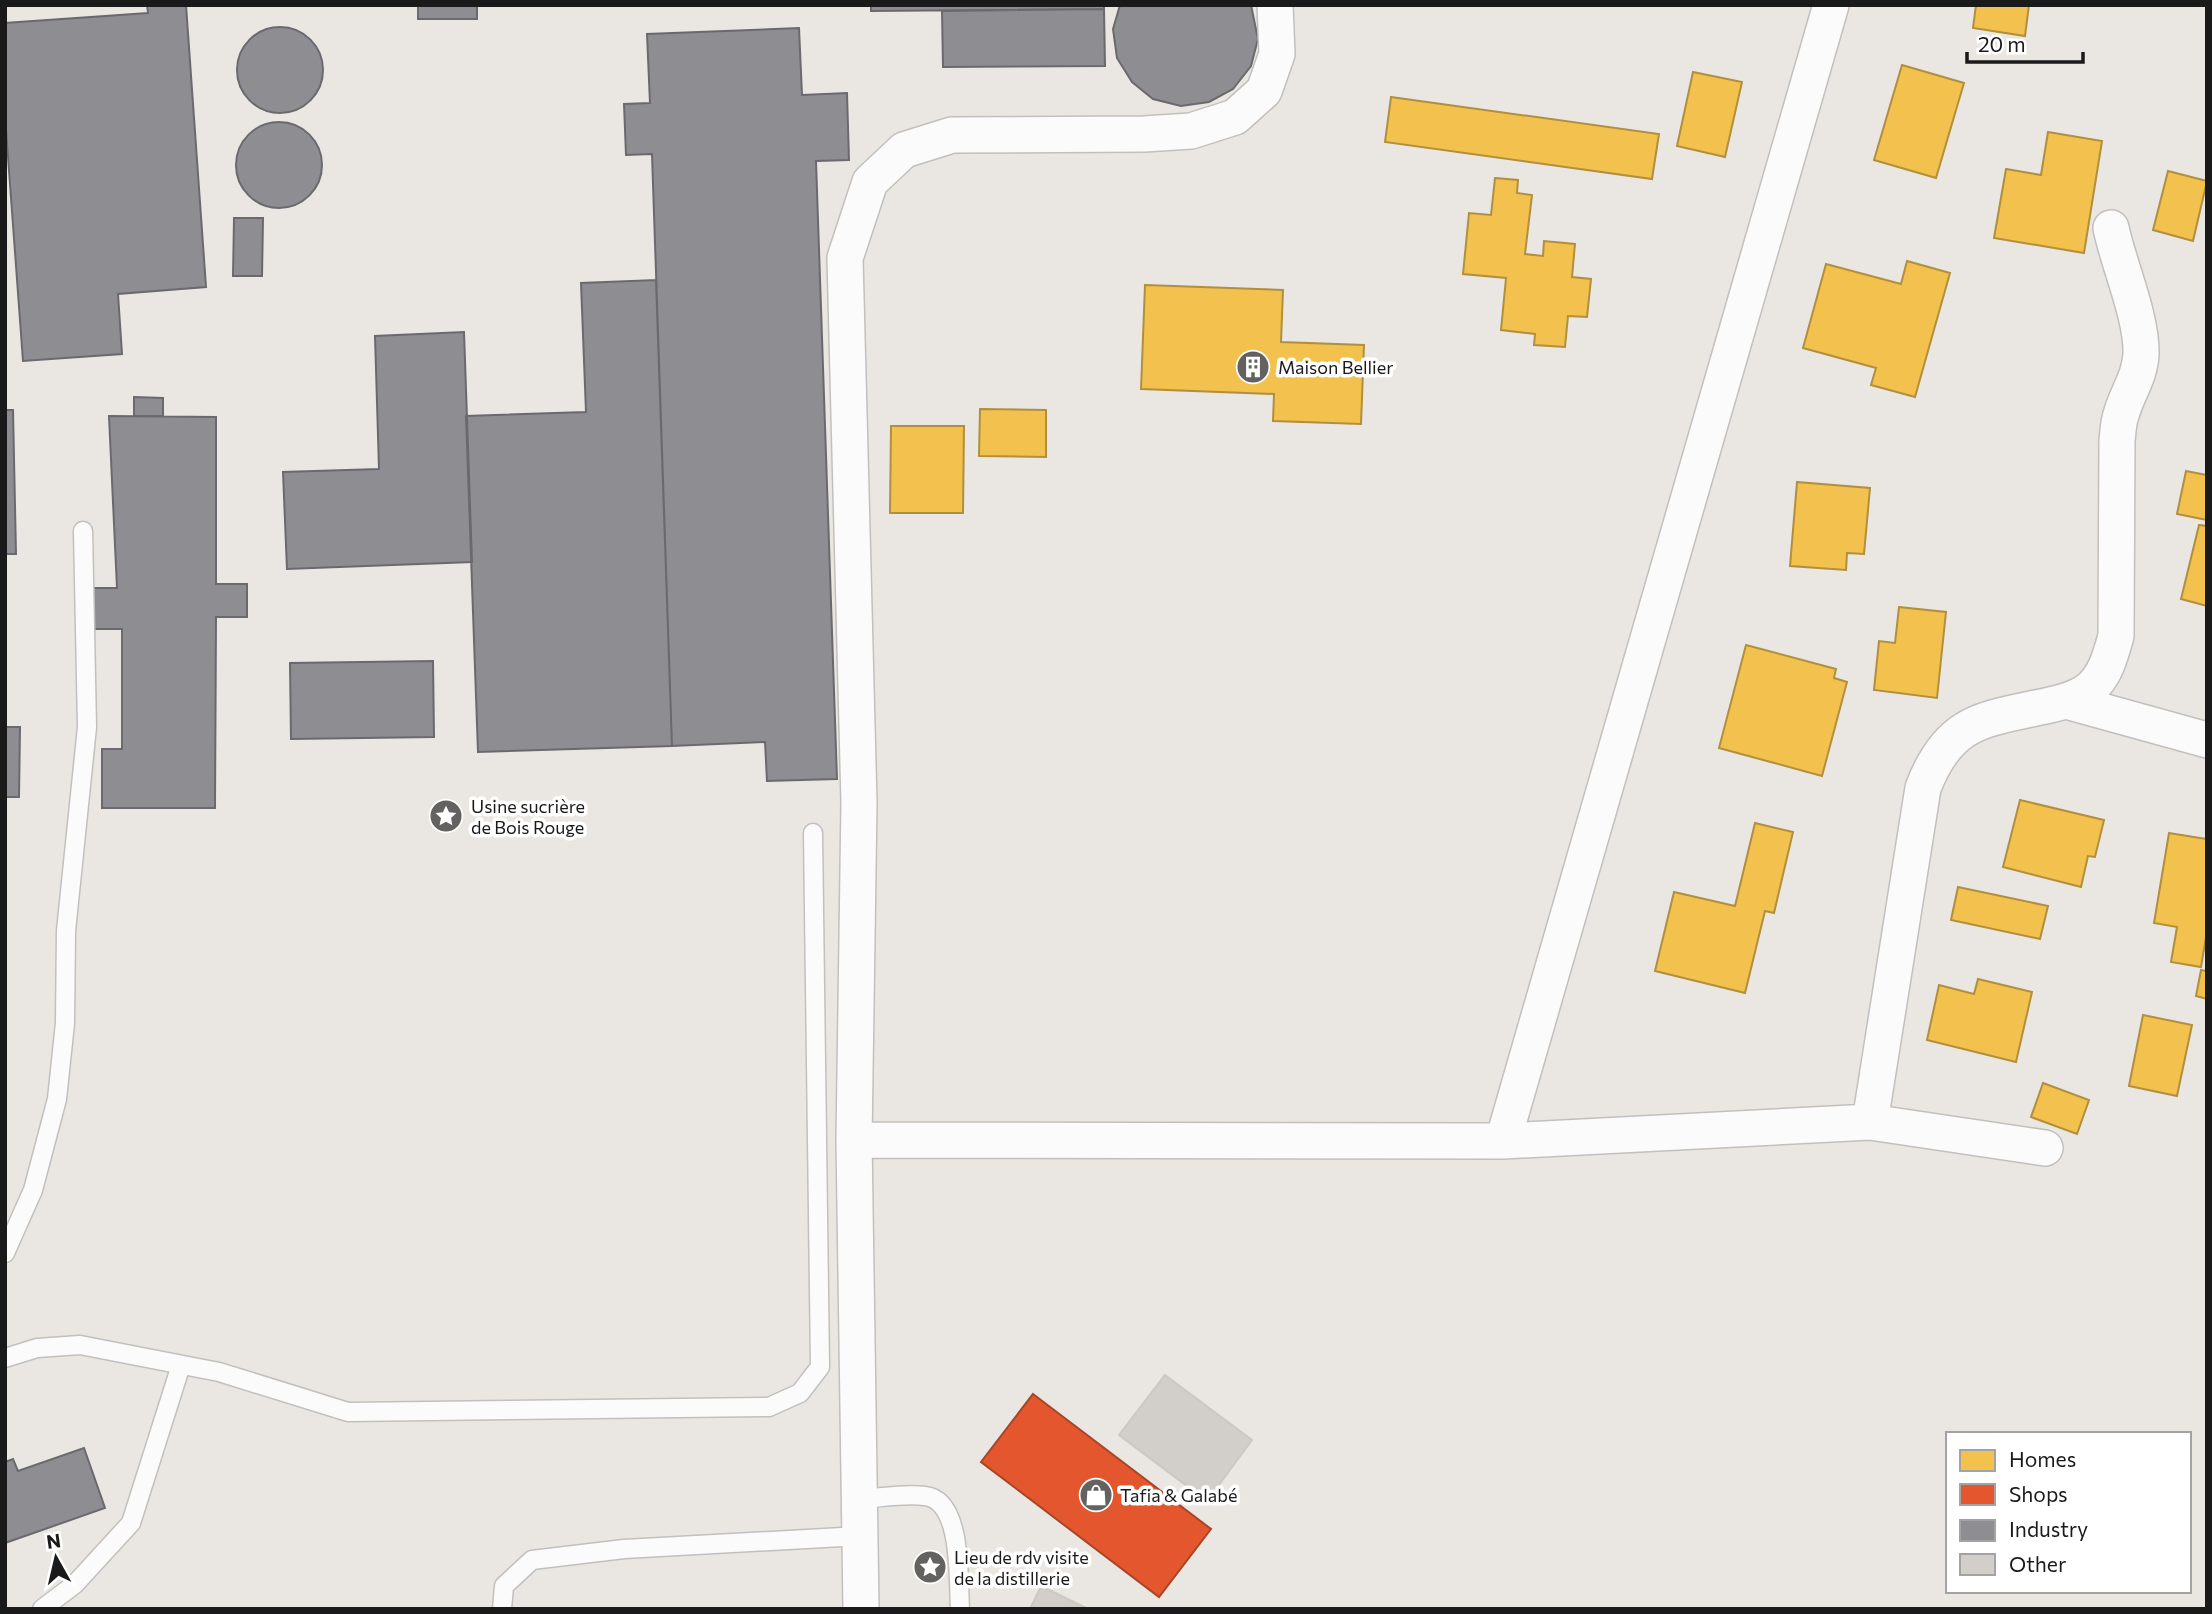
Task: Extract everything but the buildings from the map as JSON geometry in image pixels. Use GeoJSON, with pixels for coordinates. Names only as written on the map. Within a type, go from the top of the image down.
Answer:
{"type":"FeatureCollection","features":[{"type":"Feature","properties":{"kind":"street"},"geometry":{"type":"LineString","coordinates":[[854,1608],[860,1536],[854,1140],[859,803],[845,258],[853,227],[870,182],[904,150],[952,135],[1191,131],[1235,117],[1264,91],[1277,54],[1275,5]]}},
{"type":"Feature","properties":{"kind":"street"},"geometry":{"type":"LineString","coordinates":[[1503,1141],[1831,5]]}},
{"type":"Feature","properties":{"kind":"street"},"geometry":{"type":"LineString","coordinates":[[1870,1122],[1923,788],[1933,762],[1952,737],[1975,723],[2066,701],[2093,687],[2108,663],[2116,636],[2117,441],[2121,414],[2136,382],[2141,354],[2139,327],[2119,266],[2111,228]]}},
{"type":"Feature","properties":{"kind":"street"},"geometry":{"type":"LineString","coordinates":[[2066,701],[2207,740]]}},
{"type":"Feature","properties":{"kind":"street"},"geometry":{"type":"LineString","coordinates":[[854,1140],[1503,1141],[1870,1122],[2045,1149]]}},
{"type":"Feature","properties":{"kind":"lane"},"geometry":{"type":"LineString","coordinates":[[5,1253],[33,1190],[57,1099],[62,1048],[66,931],[87,727],[83,531]]}},
{"type":"Feature","properties":{"kind":"lane"},"geometry":{"type":"LineString","coordinates":[[5,1357],[37,1348],[80,1345],[219,1372],[348,1412],[769,1407],[800,1393],[820,1367],[813,833]]}},
{"type":"Feature","properties":{"kind":"lane"},"geometry":{"type":"LineString","coordinates":[[42,1609],[75,1584],[131,1523],[181,1365]]}},
{"type":"Feature","properties":{"kind":"lane"},"geometry":{"type":"LineString","coordinates":[[859,1499],[928,1496],[945,1505],[953,1525],[960,1609]]}},
{"type":"Feature","properties":{"kind":"lane"},"geometry":{"type":"LineString","coordinates":[[502,1609],[504,1586],[532,1560],[624,1549],[860,1536]]}},
{"type":"Feature","properties":{"kind":"place","name":"Maison Bellier"},"geometry":{"type":"Point","coordinates":[1253,367]}},
{"type":"Feature","properties":{"kind":"place","name":"Usine sucrière de Bois Rouge"},"geometry":{"type":"Point","coordinates":[446,816]}},
{"type":"Feature","properties":{"kind":"place","name":"Tafia & Galabé"},"geometry":{"type":"Point","coordinates":[1096,1495]}},
{"type":"Feature","properties":{"kind":"place","name":"Lieu de rdv visite de la distillerie"},"geometry":{"type":"Point","coordinates":[930,1567]}}]}
